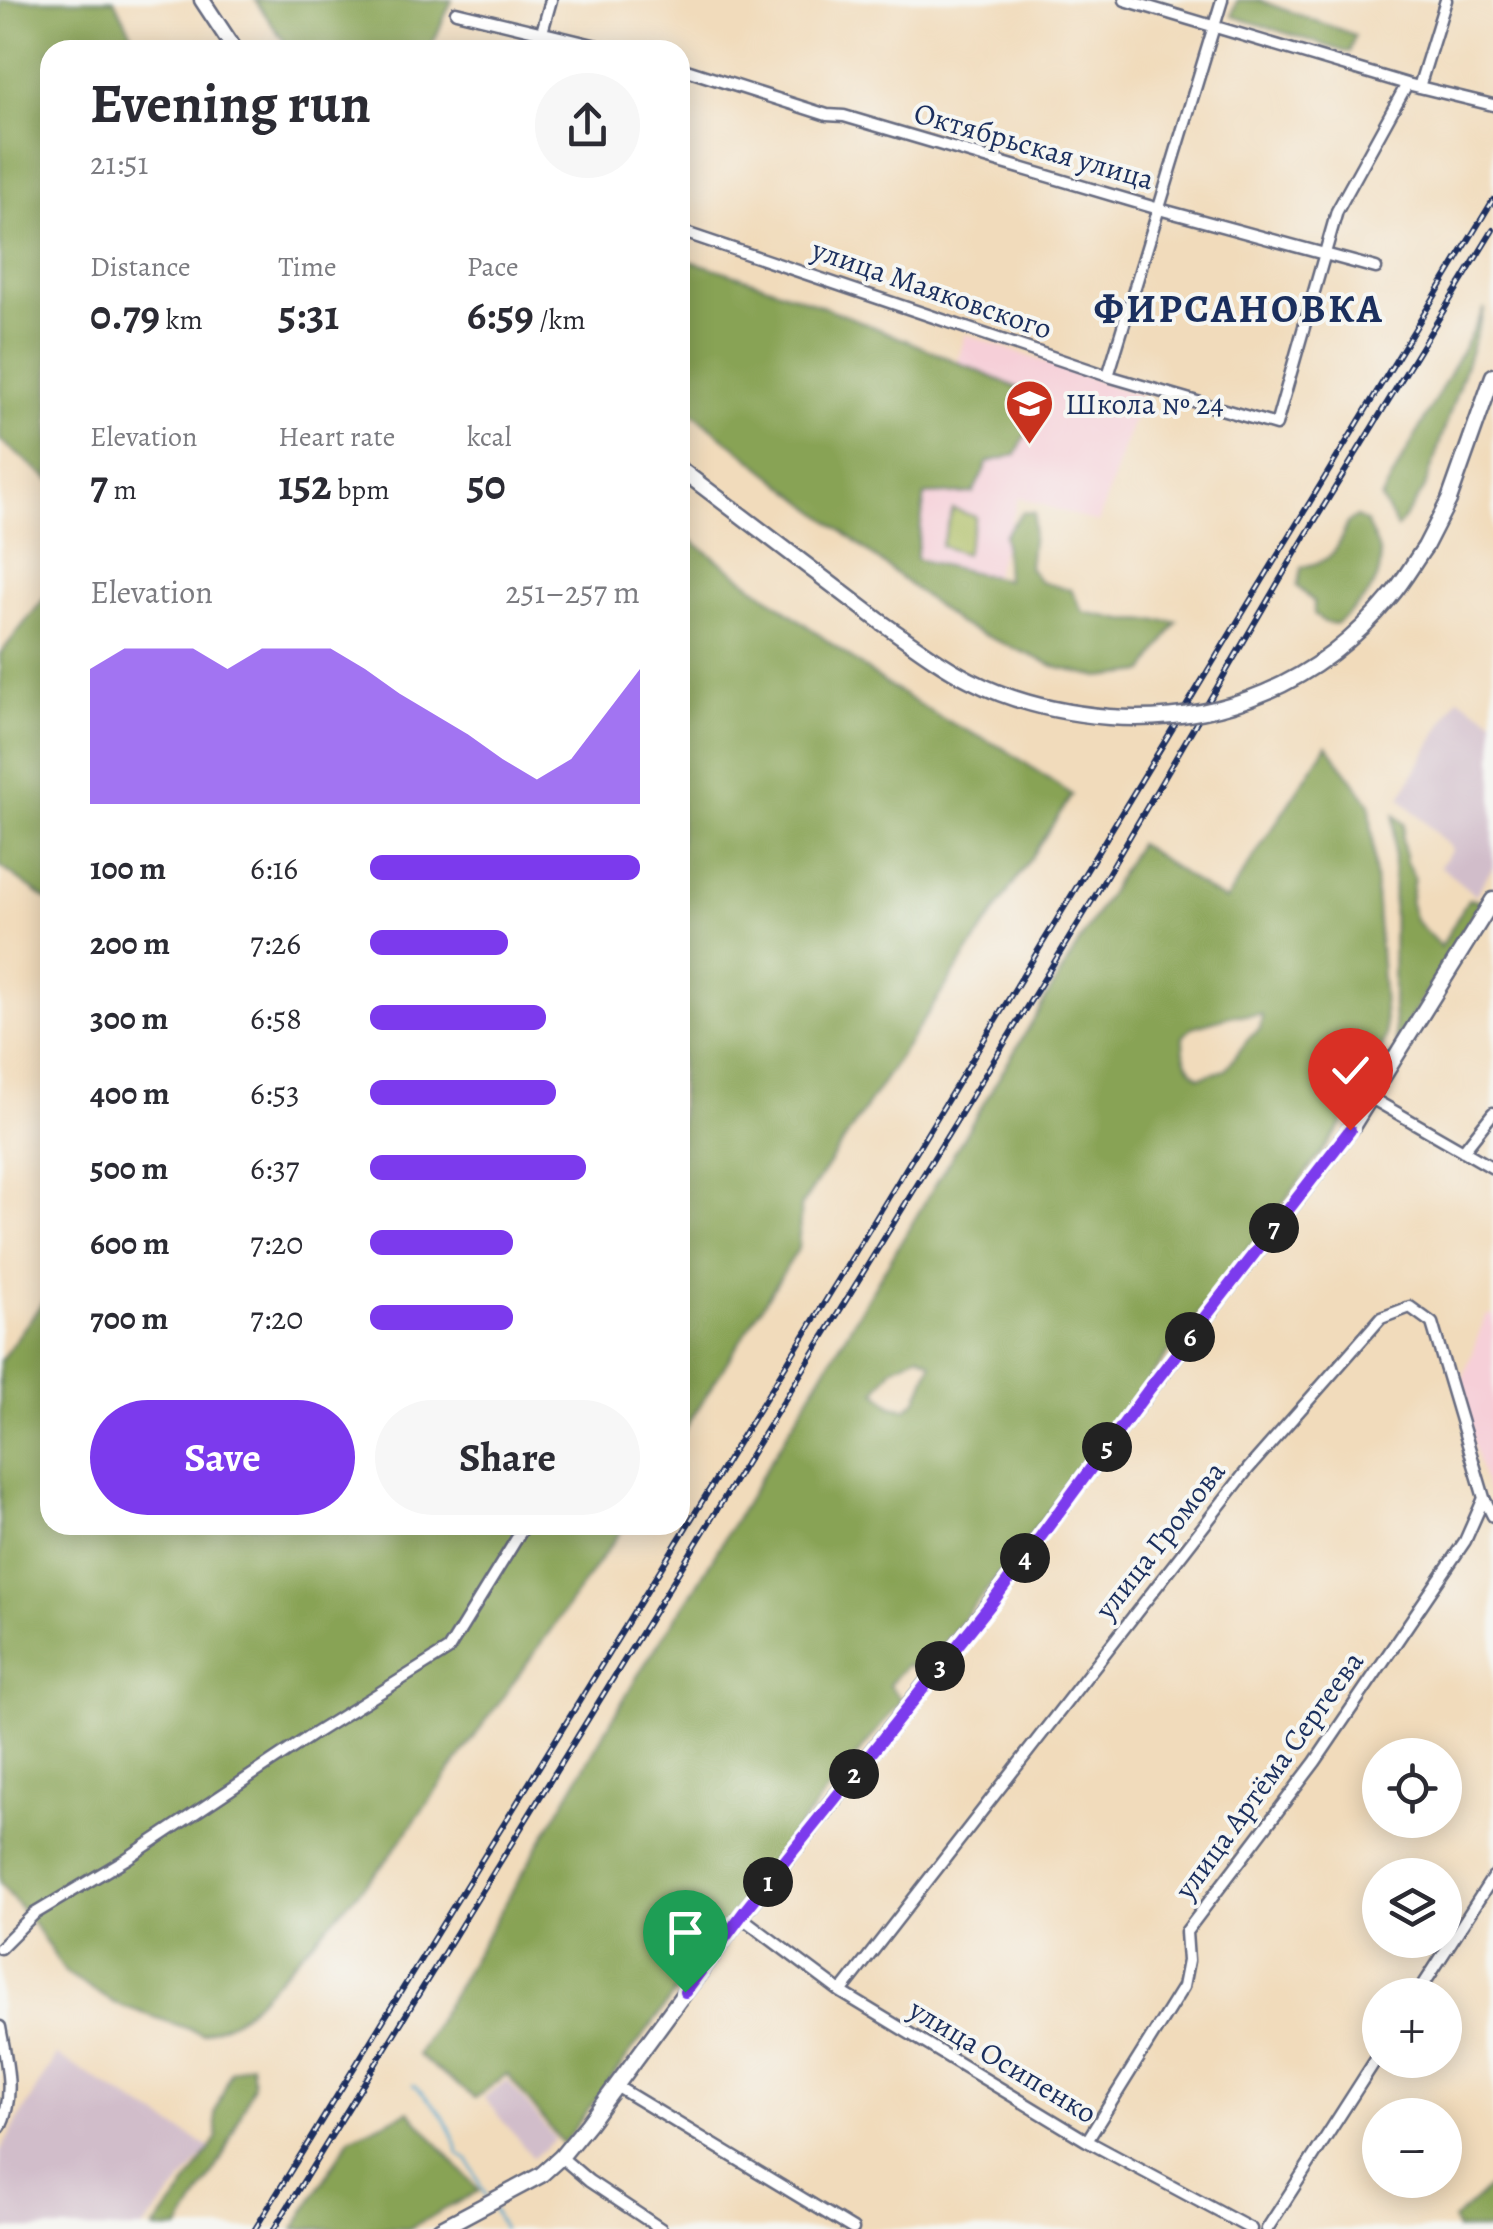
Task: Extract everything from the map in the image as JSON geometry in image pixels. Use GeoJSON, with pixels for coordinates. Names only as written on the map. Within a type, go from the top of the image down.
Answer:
{"type":"FeatureCollection","features":[{"type":"Feature","properties":{"kind":"street"},"geometry":{"type":"LineString","coordinates":[[202,0],[229,40]]}},
{"type":"Feature","properties":{"kind":"street"},"geometry":{"type":"LineString","coordinates":[[540,40],[551,0]]}},
{"type":"Feature","properties":{"kind":"street"},"geometry":{"type":"LineString","coordinates":[[1125,0],[1493,106]]}},
{"type":"Feature","properties":{"kind":"street"},"geometry":{"type":"LineString","coordinates":[[1108,376],[1222,0]]}},
{"type":"Feature","properties":{"kind":"street","name":"улица Маяковского"},"geometry":{"type":"LineString","coordinates":[[690,234],[1108,376],[1276,425],[1337,212],[1413,86],[1446,0]]}},
{"type":"Feature","properties":{"kind":"street"},"geometry":{"type":"LineString","coordinates":[[456,12],[572,40]]}},
{"type":"Feature","properties":{"kind":"street","name":"Октябрьская улица"},"geometry":{"type":"LineString","coordinates":[[690,71],[826,114],[1376,268]]}},
{"type":"Feature","properties":{"kind":"street"},"geometry":{"type":"LineString","coordinates":[[690,477],[932,659],[972,681],[1012,698],[1080,714],[1178,716],[1222,710],[1264,694],[1307,670],[1350,638],[1390,597],[1424,547],[1449,500],[1493,376]]}},
{"type":"Feature","properties":{"kind":"street"},"geometry":{"type":"LineString","coordinates":[[440,2229],[541,2175],[561,2157],[741,1917],[994,1600],[1372,1098],[1493,900]]}},
{"type":"Feature","properties":{"kind":"street"},"geometry":{"type":"LineString","coordinates":[[1372,1098],[1493,1168]]}},
{"type":"Feature","properties":{"kind":"street"},"geometry":{"type":"LineString","coordinates":[[1463,1151],[1493,1112]]}},
{"type":"Feature","properties":{"kind":"street","name":"улица Громова"},"geometry":{"type":"LineString","coordinates":[[841,1992],[1248,1469],[1382,1318],[1410,1307],[1432,1324],[1484,1498]]}},
{"type":"Feature","properties":{"kind":"street"},"geometry":{"type":"LineString","coordinates":[[1484,1498],[1493,1516]]}},
{"type":"Feature","properties":{"kind":"street","name":"улица Артёма Сергеева"},"geometry":{"type":"LineString","coordinates":[[1087,2140],[1183,1986],[1188,1961],[1186,1932],[1314,1762],[1465,1541],[1484,1498]]}},
{"type":"Feature","properties":{"kind":"street"},"geometry":{"type":"LineString","coordinates":[[0,1948],[34,1914],[126,1859],[448,1650],[520,1535]]}},
{"type":"Feature","properties":{"kind":"street"},"geometry":{"type":"LineString","coordinates":[[1428,1978],[1493,1877]]}},
{"type":"Feature","properties":{"kind":"street","name":"улица Осипенко"},"geometry":{"type":"LineString","coordinates":[[741,1917],[841,1992],[1087,2140],[1251,2229]]}},
{"type":"Feature","properties":{"kind":"street"},"geometry":{"type":"LineString","coordinates":[[0,2026],[10,2090],[7,2114],[0,2128]]}},
{"type":"Feature","properties":{"kind":"street"},"geometry":{"type":"LineString","coordinates":[[1267,2229],[1364,2078]]}},
{"type":"Feature","properties":{"kind":"street"},"geometry":{"type":"LineString","coordinates":[[616,2086],[853,2229]]}},
{"type":"Feature","properties":{"kind":"street"},"geometry":{"type":"LineString","coordinates":[[561,2157],[589,2181],[661,2229]]}},
{"type":"Feature","properties":{"kind":"shaded area","name":"Школа № 24"},"geometry":{"type":"Polygon","coordinates":[[[965,334],[1141,396],[1098,523],[1019,497],[992,582],[908,554],[965,334]]]}},
{"type":"Feature","properties":{"kind":"shaded area"},"geometry":{"type":"Polygon","coordinates":[[[1458,697],[1493,719],[1493,867],[1475,895],[1440,866],[1452,849],[1400,798],[1458,697]]]}},
{"type":"Feature","properties":{"kind":"shaded area"},"geometry":{"type":"Polygon","coordinates":[[[1493,1314],[1493,1488],[1487,1491],[1458,1392],[1485,1316],[1493,1314]]]}},
{"type":"Feature","properties":{"kind":"shaded area"},"geometry":{"type":"Polygon","coordinates":[[[56,2055],[210,2148],[143,2229],[0,2229],[0,2152],[56,2055]]]}},
{"type":"Feature","properties":{"kind":"shaded area"},"geometry":{"type":"Polygon","coordinates":[[[507,2080],[555,2139],[533,2158],[484,2098],[507,2080]]]}},
{"type":"Feature","properties":{"kind":"green space"},"geometry":{"type":"Polygon","coordinates":[[[0,0],[114,0],[136,40],[40,40],[40,472],[0,440],[0,0]]]}},
{"type":"Feature","properties":{"kind":"green space"},"geometry":{"type":"Polygon","coordinates":[[[255,0],[452,0],[434,40],[283,40],[255,0]]]}},
{"type":"Feature","properties":{"kind":"green space"},"geometry":{"type":"Polygon","coordinates":[[[1237,0],[1258,0],[1355,35],[1349,53],[1232,16],[1237,0]]]}},
{"type":"Feature","properties":{"kind":"green space"},"geometry":{"type":"Polygon","coordinates":[[[690,261],[814,303],[1032,394],[1030,427],[1016,455],[988,462],[973,493],[925,495],[916,559],[1006,580],[1004,535],[1023,512],[1035,513],[1029,568],[1041,582],[1071,590],[1083,612],[1124,620],[1177,621],[1145,672],[1100,677],[1059,668],[959,624],[690,411],[690,261]]]}},
{"type":"Feature","properties":{"kind":"green space"},"geometry":{"type":"Polygon","coordinates":[[[1485,308],[1424,490],[1397,528],[1381,499],[1485,308]]]}},
{"type":"Feature","properties":{"kind":"green space"},"geometry":{"type":"Polygon","coordinates":[[[953,509],[976,517],[965,554],[941,546],[953,509]]]}},
{"type":"Feature","properties":{"kind":"green space"},"geometry":{"type":"Polygon","coordinates":[[[1357,517],[1367,523],[1377,545],[1379,574],[1353,610],[1336,624],[1324,622],[1314,614],[1314,602],[1297,586],[1302,567],[1332,554],[1347,523],[1357,517]]]}},
{"type":"Feature","properties":{"kind":"green space"},"geometry":{"type":"Polygon","coordinates":[[[690,539],[886,684],[941,718],[1005,749],[1072,795],[801,1206],[798,1249],[690,1421],[690,539]]]}},
{"type":"Feature","properties":{"kind":"green space"},"geometry":{"type":"Polygon","coordinates":[[[40,604],[40,895],[0,866],[0,654],[40,604]]]}},
{"type":"Feature","properties":{"kind":"green space"},"geometry":{"type":"Polygon","coordinates":[[[1327,745],[1370,804],[1386,1037],[1338,1131],[1025,1542],[921,1672],[907,1664],[889,1685],[902,1700],[788,1840],[563,2144],[507,2074],[475,2098],[417,2055],[639,1673],[693,1591],[1138,844],[1226,900],[1327,745]],[[1234,1015],[1192,1027],[1183,1037],[1186,1059],[1199,1077],[1225,1070],[1260,1029],[1262,1015],[1234,1015]],[[919,1355],[893,1368],[876,1391],[892,1406],[906,1409],[917,1400],[932,1363],[919,1355]]]}},
{"type":"Feature","properties":{"kind":"green space"},"geometry":{"type":"Polygon","coordinates":[[[1394,815],[1404,824],[1406,862],[1414,877],[1410,904],[1415,920],[1441,947],[1468,899],[1482,900],[1396,1043],[1393,1008],[1394,815]]]}},
{"type":"Feature","properties":{"kind":"green space"},"geometry":{"type":"Polygon","coordinates":[[[40,1306],[40,1535],[618,1535],[385,1863],[256,2002],[235,2020],[203,2034],[114,2003],[65,1972],[0,1883],[0,1361],[40,1306]]]}},
{"type":"Feature","properties":{"kind":"green space"},"geometry":{"type":"Polygon","coordinates":[[[251,2063],[253,2085],[223,2156],[180,2229],[154,2229],[217,2138],[215,2113],[231,2071],[251,2063]]]}},
{"type":"Feature","properties":{"kind":"green space"},"geometry":{"type":"Polygon","coordinates":[[[409,2111],[479,2191],[408,2229],[294,2229],[350,2138],[409,2111]]]}},
{"type":"Feature","properties":{"kind":"green space"},"geometry":{"type":"Polygon","coordinates":[[[1493,2184],[1493,2229],[1457,2229],[1453,2220],[1493,2184]]]}},
{"type":"Feature","properties":{"kind":"waterway"},"geometry":{"type":"LineString","coordinates":[[413,2085],[442,2116],[453,2134],[458,2154],[468,2160],[486,2197]]}},
{"type":"Feature","properties":{"kind":"waterway"},"geometry":{"type":"LineString","coordinates":[[492,2208],[503,2229]]}},
{"type":"Feature","properties":{"kind":"railway"},"geometry":{"type":"LineString","coordinates":[[690,1521],[1493,200]]}},
{"type":"Feature","properties":{"kind":"railway"},"geometry":{"type":"LineString","coordinates":[[274,2229],[1095,896],[1303,540],[1493,230]]}},
{"type":"Feature","properties":{"kind":"railway"},"geometry":{"type":"LineString","coordinates":[[255,2229],[681,1535]]}},
{"type":"Feature","properties":{"kind":"place","name":"Школа № 24"},"geometry":{"type":"Point","coordinates":[1030,446]}},
{"type":"Feature","properties":{"kind":"district","name":"ФИРСАНОВКА"},"geometry":{"type":"Point","coordinates":[1239,308]}},
{"type":"Feature","properties":{"kind":"route"},"geometry":{"type":"LineString","coordinates":[[685,1992],[744,1912],[994,1600],[1150,1388],[1350,1130]]}}]}
